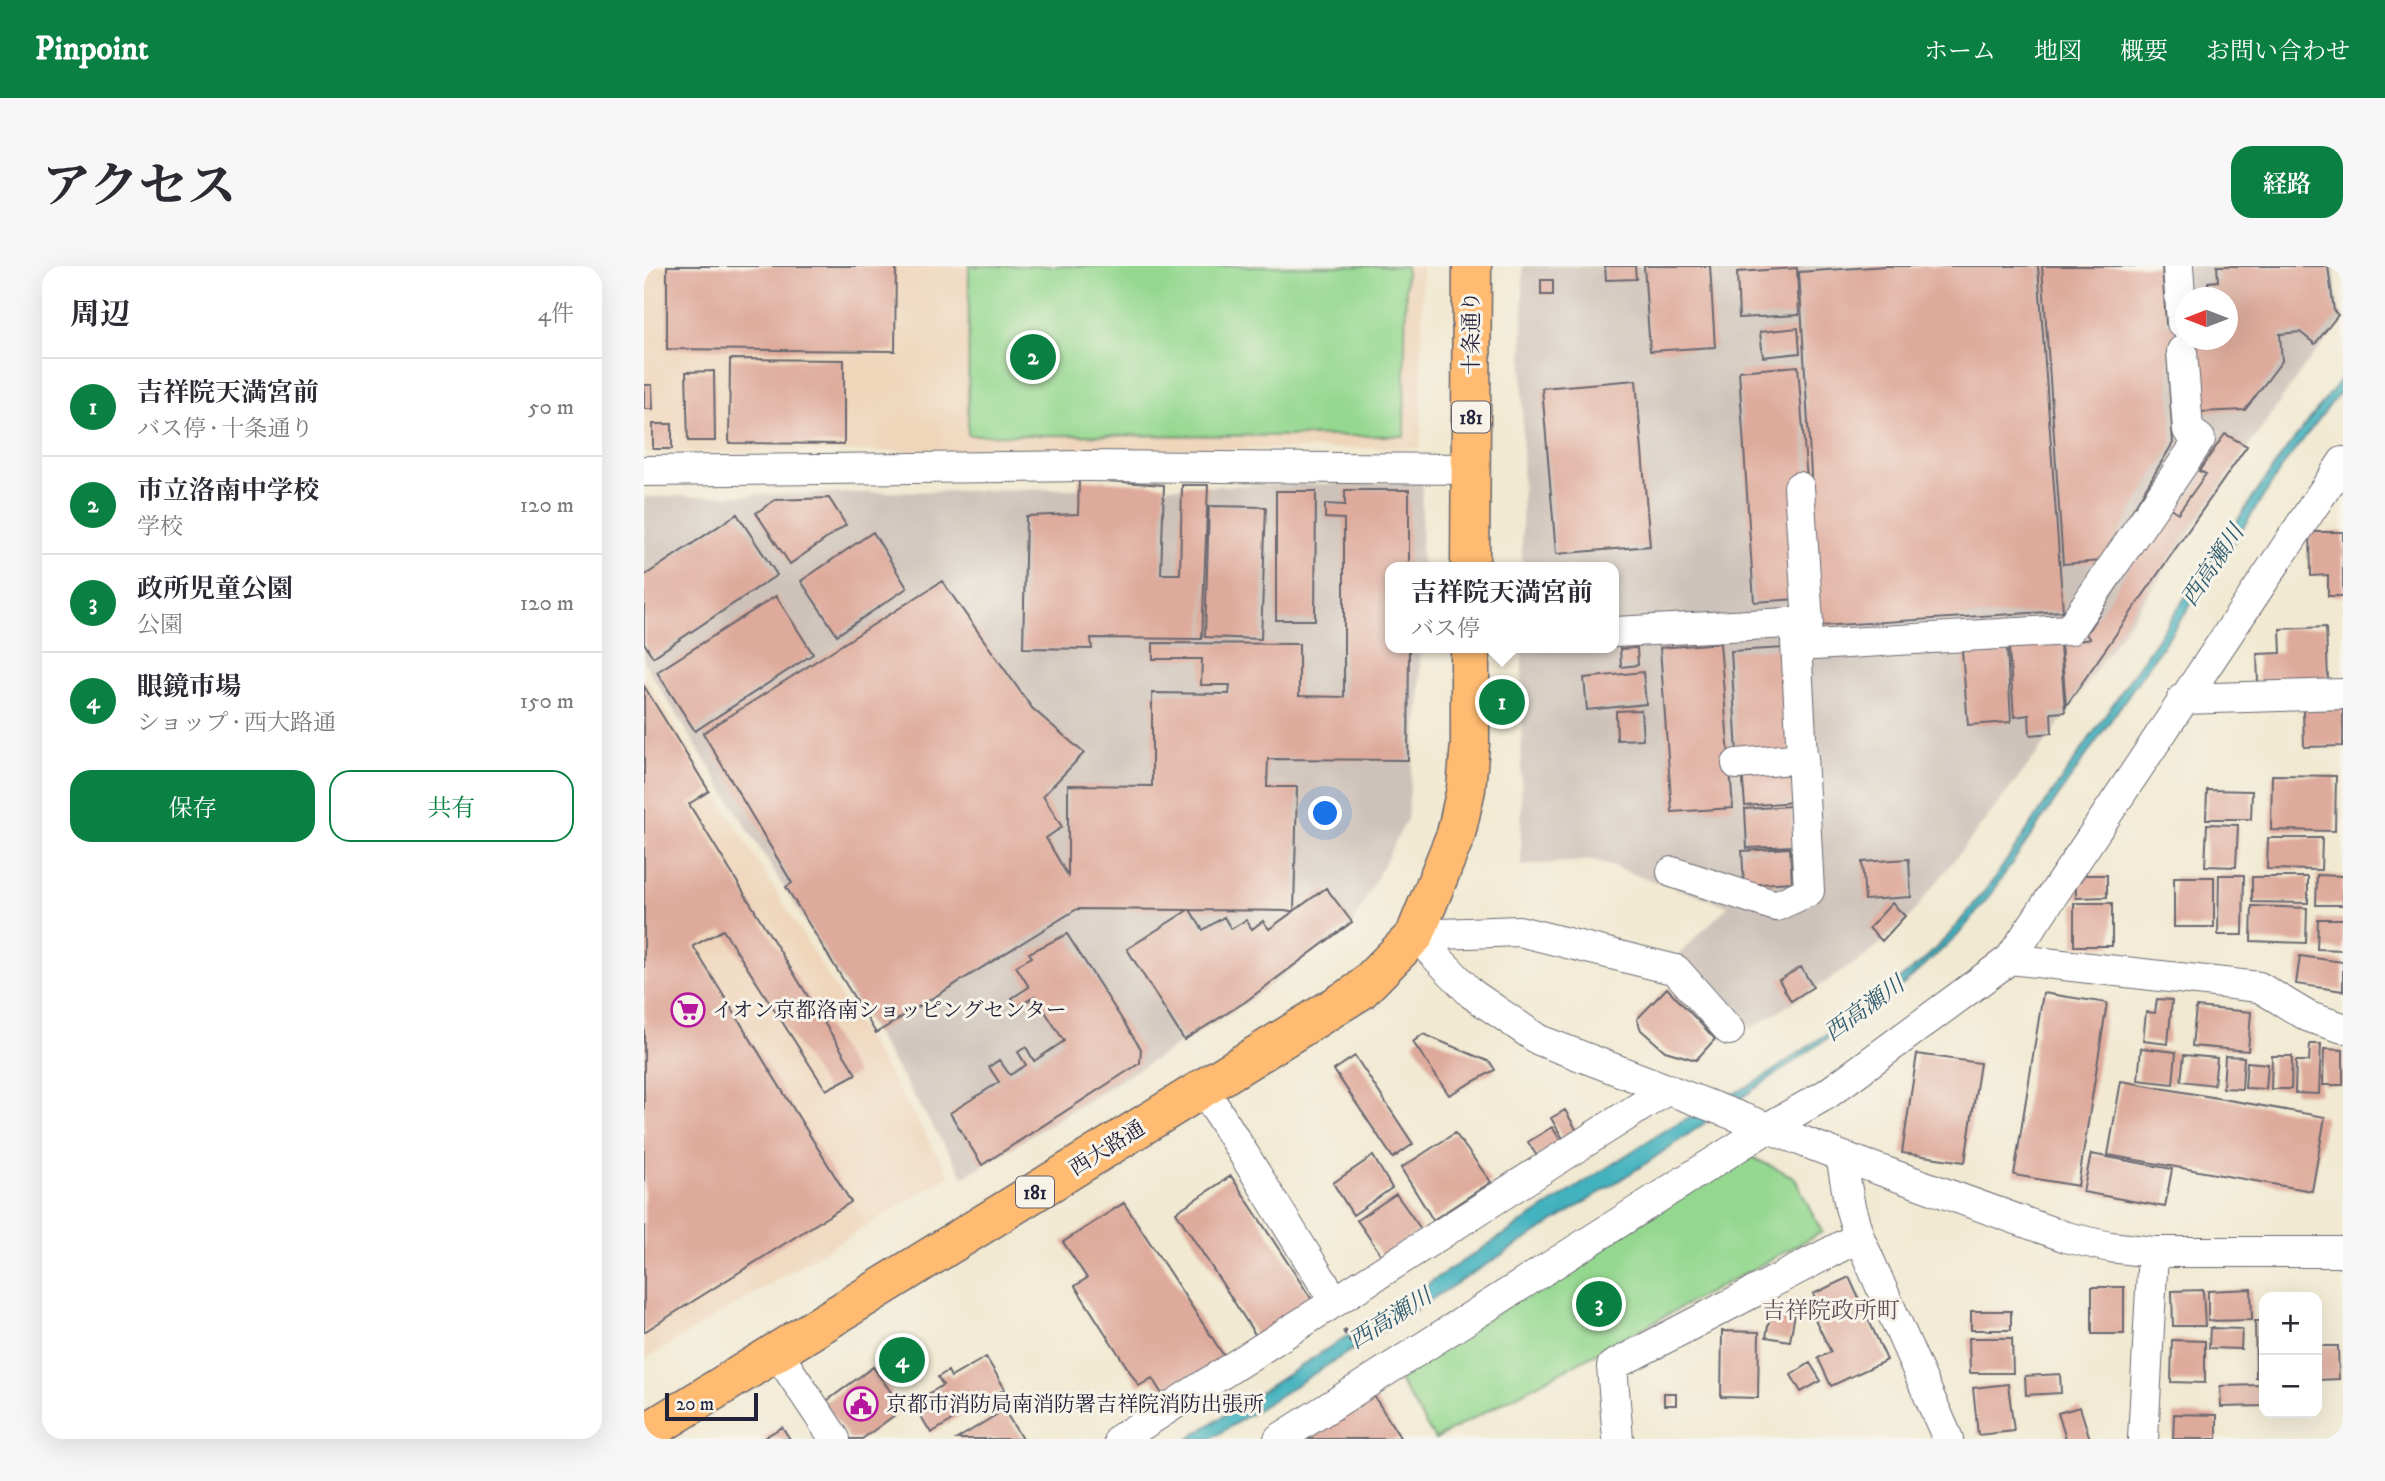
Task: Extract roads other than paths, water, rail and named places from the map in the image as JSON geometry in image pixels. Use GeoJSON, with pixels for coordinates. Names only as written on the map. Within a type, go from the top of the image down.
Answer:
{"type":"FeatureCollection","features":[{"type":"Feature","properties":{"kind":"main road","name":"十条通り"},"geometry":{"type":"LineString","coordinates":[[1470,562],[1472,266]]}},
{"type":"Feature","properties":{"kind":"main road","name":"181"},"geometry":{"type":"LineString","coordinates":[[1415,936],[1457,834],[1466,789],[1470,653]]}},
{"type":"Feature","properties":{"kind":"main road","name":"西大路通"},"geometry":{"type":"LineString","coordinates":[[644,1433],[1360,990],[1415,936]]}},
{"type":"Feature","properties":{"kind":"street"},"geometry":{"type":"LineString","coordinates":[[1619,632],[1796,635],[2069,630],[2200,439],[2188,430],[2178,266]]}},
{"type":"Feature","properties":{"kind":"street"},"geometry":{"type":"LineString","coordinates":[[1279,1439],[1763,1125],[1827,1094],[2010,959],[2343,462]]}},
{"type":"Feature","properties":{"kind":"street"},"geometry":{"type":"LineString","coordinates":[[644,471],[1072,466],[1470,468]]}},
{"type":"Feature","properties":{"kind":"street"},"geometry":{"type":"LineString","coordinates":[[1672,872],[1776,906],[1809,891],[1796,635],[1808,622],[1799,487]]}},
{"type":"Feature","properties":{"kind":"street"},"geometry":{"type":"LineString","coordinates":[[2182,699],[2343,694]]}},
{"type":"Feature","properties":{"kind":"street"},"geometry":{"type":"LineString","coordinates":[[1737,764],[1803,758]]}},
{"type":"Feature","properties":{"kind":"street"},"geometry":{"type":"LineString","coordinates":[[1415,936],[1519,931],[1676,970],[1729,1030]]}},
{"type":"Feature","properties":{"kind":"street"},"geometry":{"type":"LineString","coordinates":[[1415,936],[1472,994],[1539,1040],[1842,1156],[2066,1237],[2109,1247],[2153,1252],[2343,1252]]}},
{"type":"Feature","properties":{"kind":"street"},"geometry":{"type":"LineString","coordinates":[[2010,959],[2259,987],[2309,1017],[2343,1028]]}},
{"type":"Feature","properties":{"kind":"street"},"geometry":{"type":"LineString","coordinates":[[1203,1088],[1338,1314]]}},
{"type":"Feature","properties":{"kind":"street"},"geometry":{"type":"LineString","coordinates":[[1120,1439],[1338,1314],[1674,1091]]}},
{"type":"Feature","properties":{"kind":"street"},"geometry":{"type":"LineString","coordinates":[[1842,1156],[1850,1208],[1859,1237],[1948,1439]]}},
{"type":"Feature","properties":{"kind":"street"},"geometry":{"type":"LineString","coordinates":[[1618,1439],[1612,1366],[1859,1237]]}},
{"type":"Feature","properties":{"kind":"street"},"geometry":{"type":"LineString","coordinates":[[2143,1439],[2153,1252]]}},
{"type":"Feature","properties":{"kind":"street"},"geometry":{"type":"LineString","coordinates":[[776,1351],[835,1439]]}},
{"type":"Feature","properties":{"kind":"water","name":"西高瀬川"},"geometry":{"type":"Polygon","coordinates":[[[2343,377],[2343,388],[2285,463],[2223,558],[1985,902],[1957,936],[1895,992],[1645,1164],[1211,1439],[1188,1439],[1665,1130],[1758,1081],[1831,1031],[1921,963],[1949,935],[1992,882],[2282,455],[2343,377]]]}},
{"type":"Feature","properties":{"kind":"place","name":"市立洛南中学校"},"geometry":{"type":"Point","coordinates":[1033,357]}},
{"type":"Feature","properties":{"kind":"place","name":"吉祥院天満宮前"},"geometry":{"type":"Point","coordinates":[1502,702]}},
{"type":"Feature","properties":{"kind":"place","name":"イオン京都洛南ショッピングセンター"},"geometry":{"type":"Point","coordinates":[688,1010]}},
{"type":"Feature","properties":{"kind":"place","name":"政所児童公園"},"geometry":{"type":"Point","coordinates":[1599,1304]}},
{"type":"Feature","properties":{"kind":"place","name":"眼鏡市場"},"geometry":{"type":"Point","coordinates":[902,1360]}},
{"type":"Feature","properties":{"kind":"place","name":"京都市消防局南消防署吉祥院消防出張所"},"geometry":{"type":"Point","coordinates":[861,1404]}},
{"type":"Feature","properties":{"kind":"district","name":"吉祥院政所町"},"geometry":{"type":"Point","coordinates":[1831,1310]}}]}
